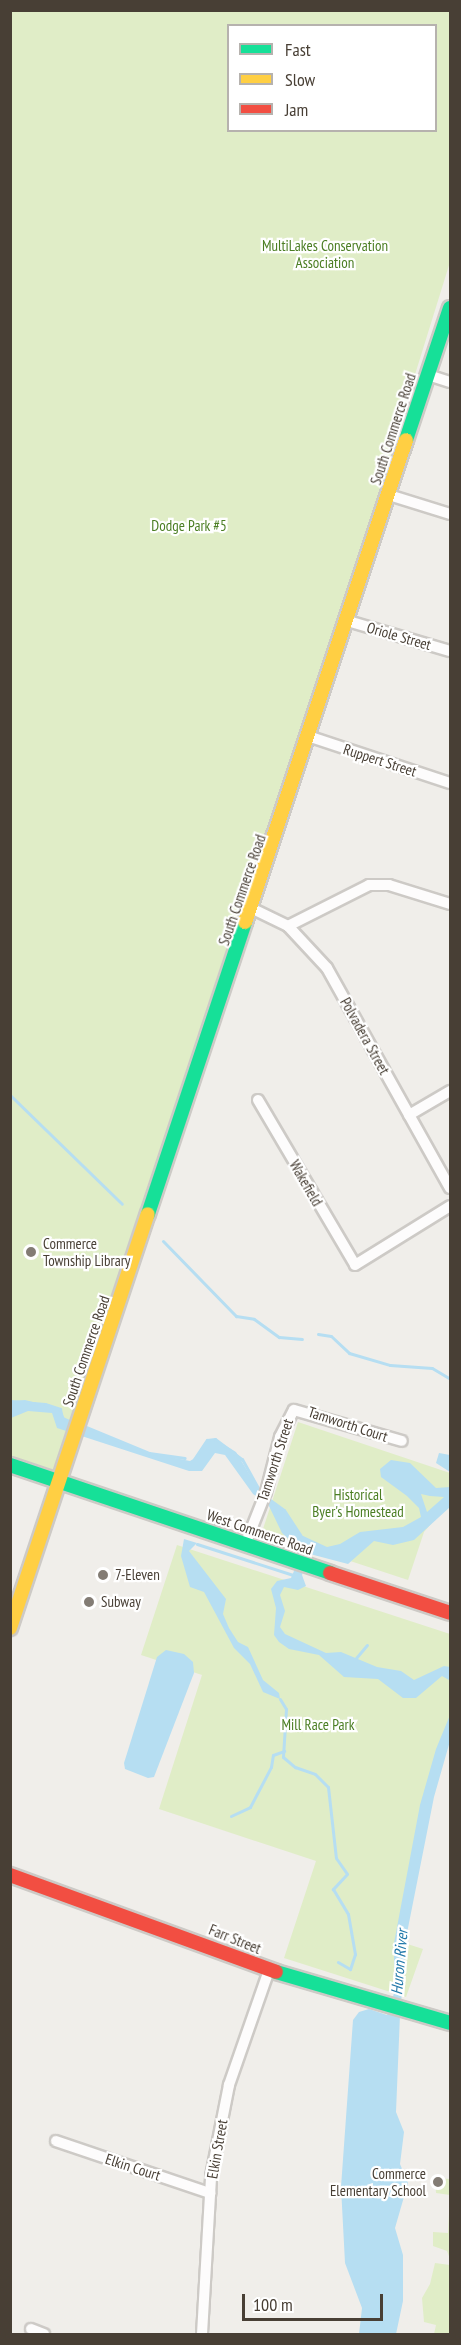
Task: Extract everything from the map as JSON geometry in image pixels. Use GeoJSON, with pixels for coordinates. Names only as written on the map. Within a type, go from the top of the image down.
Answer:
{"type":"FeatureCollection","features":[{"type":"Feature","properties":{"kind":"street","name":"South Commerce Road"},"geometry":{"type":"LineString","coordinates":[[10,1628],[253,909],[450,308]]}},
{"type":"Feature","properties":{"kind":"street"},"geometry":{"type":"LineString","coordinates":[[428,375],[450,382]]}},
{"type":"Feature","properties":{"kind":"street"},"geometry":{"type":"LineString","coordinates":[[389,495],[450,514]]}},
{"type":"Feature","properties":{"kind":"street","name":"Oriole Street"},"geometry":{"type":"LineString","coordinates":[[348,621],[450,651]]}},
{"type":"Feature","properties":{"kind":"street","name":"Ruppert Street"},"geometry":{"type":"LineString","coordinates":[[310,737],[450,783]]}},
{"type":"Feature","properties":{"kind":"street"},"geometry":{"type":"LineString","coordinates":[[288,926],[369,885],[389,885],[450,904]]}},
{"type":"Feature","properties":{"kind":"street","name":"Polvadera Street"},"geometry":{"type":"LineString","coordinates":[[253,909],[288,926],[327,968],[450,1188]]}},
{"type":"Feature","properties":{"kind":"street"},"geometry":{"type":"LineString","coordinates":[[409,1115],[450,1091]]}},
{"type":"Feature","properties":{"kind":"street","name":"Wakefield"},"geometry":{"type":"LineString","coordinates":[[258,1100],[355,1265],[450,1206]]}},
{"type":"Feature","properties":{"kind":"street","name":"Tamworth Court"},"geometry":{"type":"LineString","coordinates":[[294,1410],[402,1442]]}},
{"type":"Feature","properties":{"kind":"street","name":"Tamworth Street"},"geometry":{"type":"LineString","coordinates":[[245,1545],[266,1492],[280,1437],[294,1410]]}},
{"type":"Feature","properties":{"kind":"street","name":"West Commerce Road"},"geometry":{"type":"LineString","coordinates":[[10,1465],[450,1613]]}},
{"type":"Feature","properties":{"kind":"street","name":"Farr Street"},"geometry":{"type":"LineString","coordinates":[[10,1875],[269,1970],[450,2023]]}},
{"type":"Feature","properties":{"kind":"street","name":"Elkin Street"},"geometry":{"type":"LineString","coordinates":[[202,2334],[210,2193],[229,2085],[269,1970]]}},
{"type":"Feature","properties":{"kind":"street","name":"Elkin Court"},"geometry":{"type":"LineString","coordinates":[[56,2141],[210,2193]]}},
{"type":"Feature","properties":{"kind":"street"},"geometry":{"type":"LineString","coordinates":[[31,2329],[44,2334]]}},
{"type":"Feature","properties":{"kind":"green space","name":"Dodge Park #5"},"geometry":{"type":"Polygon","coordinates":[[[11,11],[450,11],[450,262],[404,410],[414,414],[57,1479],[11,1463],[11,11]]]}},
{"type":"Feature","properties":{"kind":"green space","name":"Historical Byer's Homestead"},"geometry":{"type":"Polygon","coordinates":[[[298,1422],[450,1473],[450,1502],[424,1532],[408,1580],[262,1532],[298,1422]]]}},
{"type":"Feature","properties":{"kind":"green space","name":"Mill Race Park"},"geometry":{"type":"Polygon","coordinates":[[[177,1545],[450,1634],[450,1725],[398,1941],[423,1949],[406,1997],[284,1958],[316,1861],[159,1809],[202,1675],[141,1655],[177,1545]]]}},
{"type":"Feature","properties":{"kind":"green space"},"geometry":{"type":"Polygon","coordinates":[[[435,2178],[450,2179],[450,2195],[436,2193],[435,2178]]]}},
{"type":"Feature","properties":{"kind":"green space"},"geometry":{"type":"Polygon","coordinates":[[[450,2195],[450,2259],[447,2251],[433,2246],[433,2232],[448,2233],[450,2195]]]}},
{"type":"Feature","properties":{"kind":"green space"},"geometry":{"type":"Polygon","coordinates":[[[435,2263],[450,2265],[450,2334],[434,2334],[436,2325],[424,2322],[422,2298],[430,2284],[435,2263]]]}},
{"type":"Feature","properties":{"kind":"water"},"geometry":{"type":"Polygon","coordinates":[[[25,1400],[60,1409],[65,1419],[149,1453],[190,1461],[198,1456],[207,1440],[215,1439],[236,1452],[260,1492],[284,1510],[301,1535],[327,1547],[340,1544],[360,1532],[403,1527],[421,1517],[419,1508],[407,1496],[381,1477],[380,1469],[391,1460],[410,1463],[436,1488],[450,1487],[450,1507],[414,1540],[393,1545],[374,1541],[348,1564],[310,1554],[302,1575],[306,1586],[298,1590],[284,1587],[280,1595],[285,1611],[280,1627],[285,1634],[326,1653],[341,1652],[377,1667],[401,1671],[414,1680],[444,1666],[450,1667],[450,1687],[449,1680],[442,1676],[416,1698],[403,1698],[378,1679],[344,1677],[319,1655],[289,1649],[279,1642],[274,1635],[276,1608],[271,1589],[277,1581],[291,1578],[302,1552],[282,1533],[268,1504],[253,1494],[225,1455],[215,1453],[202,1471],[189,1471],[57,1428],[52,1413],[28,1411],[11,1418],[10,1401],[25,1400]],[[421,1494],[427,1512],[444,1497],[421,1494]]]}},
{"type":"Feature","properties":{"kind":"water"},"geometry":{"type":"Polygon","coordinates":[[[439,1453],[450,1455],[450,1472],[436,1463],[439,1453]]]}},
{"type":"Feature","properties":{"kind":"water"},"geometry":{"type":"Polygon","coordinates":[[[184,1539],[197,1543],[189,1551],[226,1599],[223,1614],[229,1628],[238,1642],[248,1647],[263,1680],[279,1693],[280,1699],[263,1692],[250,1664],[234,1648],[204,1592],[190,1587],[181,1556],[184,1539]]]}},
{"type":"Feature","properties":{"kind":"water"},"geometry":{"type":"Polygon","coordinates":[[[166,1650],[184,1654],[193,1662],[194,1673],[154,1777],[148,1778],[125,1769],[124,1763],[157,1657],[166,1650]]]}},
{"type":"Feature","properties":{"kind":"water","name":"Huron River"},"geometry":{"type":"Polygon","coordinates":[[[450,1715],[450,1741],[434,1797],[407,1933],[400,2015],[396,2112],[404,2132],[400,2164],[408,2183],[395,2228],[403,2255],[403,2301],[396,2334],[359,2334],[362,2308],[345,2263],[341,2187],[353,2020],[359,2012],[369,2009],[387,2015],[389,2011],[394,1993],[394,1943],[420,1805],[436,1749],[450,1715]]]}},
{"type":"Feature","properties":{"kind":"waterway"},"geometry":{"type":"LineString","coordinates":[[10,1095],[122,1204]]}},
{"type":"Feature","properties":{"kind":"waterway"},"geometry":{"type":"LineString","coordinates":[[163,1241],[236,1316],[254,1319],[279,1337],[302,1339]]}},
{"type":"Feature","properties":{"kind":"waterway"},"geometry":{"type":"LineString","coordinates":[[318,1334],[331,1336],[349,1353],[390,1365],[432,1368],[450,1379]]}},
{"type":"Feature","properties":{"kind":"waterway"},"geometry":{"type":"LineString","coordinates":[[10,1401],[45,1404],[60,1409],[62,1418],[74,1423]]}},
{"type":"Feature","properties":{"kind":"waterway"},"geometry":{"type":"LineString","coordinates":[[81,1425],[149,1453],[185,1458]]}},
{"type":"Feature","properties":{"kind":"waterway"},"geometry":{"type":"LineString","coordinates":[[194,1459],[207,1440],[215,1439],[242,1459],[260,1492]]}},
{"type":"Feature","properties":{"kind":"waterway"},"geometry":{"type":"LineString","coordinates":[[270,1500],[284,1510],[300,1535]]}},
{"type":"Feature","properties":{"kind":"waterway"},"geometry":{"type":"LineString","coordinates":[[197,1544],[293,1575]]}},
{"type":"Feature","properties":{"kind":"waterway"},"geometry":{"type":"LineString","coordinates":[[356,1658],[367,1645]]}},
{"type":"Feature","properties":{"kind":"waterway"},"geometry":{"type":"LineString","coordinates":[[280,1699],[286,1709],[283,1757],[295,1767],[315,1774],[328,1787],[336,1858],[347,1874],[333,1889],[348,1914],[355,1954],[350,1969],[338,1962]]}},
{"type":"Feature","properties":{"kind":"waterway"},"geometry":{"type":"LineString","coordinates":[[231,1816],[250,1807],[271,1767],[273,1755],[284,1751]]}},
{"type":"Feature","properties":{"kind":"traffic: fast"},"geometry":{"type":"LineString","coordinates":[[406,440],[450,308]]}},
{"type":"Feature","properties":{"kind":"traffic: fast"},"geometry":{"type":"LineString","coordinates":[[148,1214],[245,922]]}},
{"type":"Feature","properties":{"kind":"traffic: fast"},"geometry":{"type":"LineString","coordinates":[[10,1465],[330,1573]]}},
{"type":"Feature","properties":{"kind":"traffic: fast"},"geometry":{"type":"LineString","coordinates":[[276,1972],[450,2023]]}},
{"type":"Feature","properties":{"kind":"traffic: slow"},"geometry":{"type":"LineString","coordinates":[[245,922],[406,440]]}},
{"type":"Feature","properties":{"kind":"traffic: slow"},"geometry":{"type":"LineString","coordinates":[[10,1628],[148,1214]]}},
{"type":"Feature","properties":{"kind":"traffic: jam"},"geometry":{"type":"LineString","coordinates":[[330,1573],[450,1613]]}},
{"type":"Feature","properties":{"kind":"traffic: jam"},"geometry":{"type":"LineString","coordinates":[[10,1875],[276,1972]]}},
{"type":"Feature","properties":{"kind":"place","name":"Commerce Township Library"},"geometry":{"type":"Point","coordinates":[31,1252]}},
{"type":"Feature","properties":{"kind":"place","name":"7-Eleven"},"geometry":{"type":"Point","coordinates":[103,1575]}},
{"type":"Feature","properties":{"kind":"place","name":"Subway"},"geometry":{"type":"Point","coordinates":[89,1602]}},
{"type":"Feature","properties":{"kind":"place","name":"Commerce Elementary School"},"geometry":{"type":"Point","coordinates":[438,2182]}},
{"type":"Feature","properties":{"kind":"park label","name":"MultiLakes Conservation Association"},"geometry":{"type":"Point","coordinates":[325,254]}}]}
